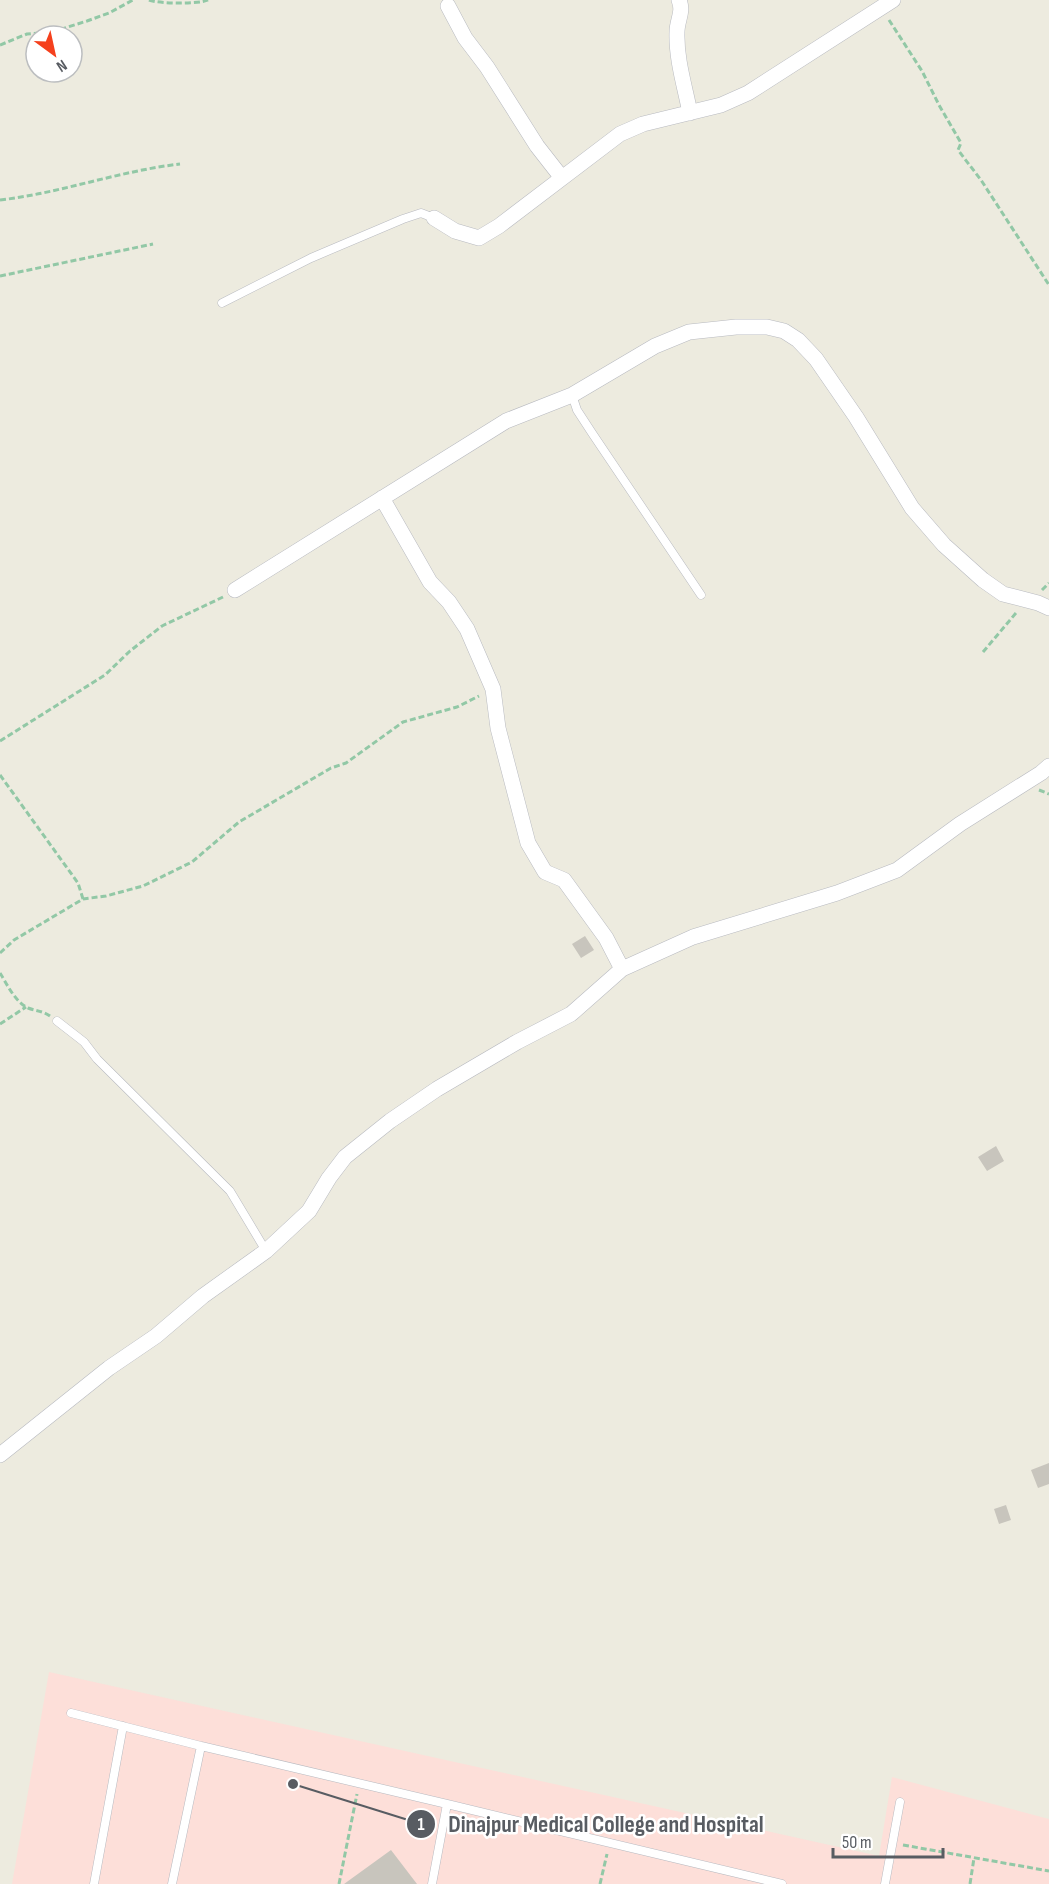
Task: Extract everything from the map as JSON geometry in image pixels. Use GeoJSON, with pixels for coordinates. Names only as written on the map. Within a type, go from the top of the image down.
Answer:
{"type":"FeatureCollection","features":[{"type":"Feature","properties":{"kind":"street"},"geometry":{"type":"LineString","coordinates":[[679,0],[682,8],[677,32],[690,113]]}},
{"type":"Feature","properties":{"kind":"street"},"geometry":{"type":"LineString","coordinates":[[447,3],[465,38],[487,67],[537,146],[562,178]]}},
{"type":"Feature","properties":{"kind":"street"},"geometry":{"type":"LineString","coordinates":[[434,218],[454,231],[479,238],[499,226],[620,134],[643,124],[721,105],[748,93],[886,4]]}},
{"type":"Feature","properties":{"kind":"street"},"geometry":{"type":"LineString","coordinates":[[235,590],[506,421],[572,395],[655,346],[689,332],[736,327],[767,327],[784,331],[798,340],[816,359],[856,417],[912,508],[931,532],[983,580],[1003,594],[1049,608]]}},
{"type":"Feature","properties":{"kind":"street"},"geometry":{"type":"LineString","coordinates":[[382,498],[430,582],[449,602],[467,629],[493,689],[498,728],[528,843],[545,872],[564,880],[606,938],[622,969]]}},
{"type":"Feature","properties":{"kind":"street"},"geometry":{"type":"LineString","coordinates":[[0,1455],[109,1368],[266,1251],[309,1211],[345,1157],[359,1144],[437,1089],[517,1042],[571,1014],[622,969],[693,937],[837,893],[897,870],[960,824],[1049,766]]}},
{"type":"Feature","properties":{"kind":"lane"},"geometry":{"type":"LineString","coordinates":[[222,303],[311,258],[403,219],[421,213],[434,218]]}},
{"type":"Feature","properties":{"kind":"lane"},"geometry":{"type":"LineString","coordinates":[[572,395],[592,433],[701,595]]}},
{"type":"Feature","properties":{"kind":"lane"},"geometry":{"type":"LineString","coordinates":[[57,1021],[84,1042],[97,1059],[230,1191],[266,1251]]}},
{"type":"Feature","properties":{"kind":"lane"},"geometry":{"type":"LineString","coordinates":[[71,1713],[782,1884]]}},
{"type":"Feature","properties":{"kind":"lane"},"geometry":{"type":"LineString","coordinates":[[94,1884],[123,1726]]}},
{"type":"Feature","properties":{"kind":"lane"},"geometry":{"type":"LineString","coordinates":[[172,1884],[201,1746]]}},
{"type":"Feature","properties":{"kind":"lane"},"geometry":{"type":"LineString","coordinates":[[885,1884],[900,1802]]}},
{"type":"Feature","properties":{"kind":"lane"},"geometry":{"type":"LineString","coordinates":[[432,1884],[447,1804]]}},
{"type":"Feature","properties":{"kind":"path"},"geometry":{"type":"LineString","coordinates":[[0,45],[27,34],[52,32],[87,21],[109,13],[133,0]]}},
{"type":"Feature","properties":{"kind":"path"},"geometry":{"type":"LineString","coordinates":[[149,0],[173,4],[208,0]]}},
{"type":"Feature","properties":{"kind":"path"},"geometry":{"type":"LineString","coordinates":[[886,4],[961,143],[958,150],[981,180],[1049,285]]}},
{"type":"Feature","properties":{"kind":"path"},"geometry":{"type":"LineString","coordinates":[[0,200],[66,188],[153,167],[180,164]]}},
{"type":"Feature","properties":{"kind":"path"},"geometry":{"type":"LineString","coordinates":[[0,276],[153,244]]}},
{"type":"Feature","properties":{"kind":"path"},"geometry":{"type":"LineString","coordinates":[[983,652],[1018,610],[1049,583]]}},
{"type":"Feature","properties":{"kind":"path"},"geometry":{"type":"LineString","coordinates":[[0,741],[105,675],[130,651],[162,626],[235,590]]}},
{"type":"Feature","properties":{"kind":"path"},"geometry":{"type":"LineString","coordinates":[[0,953],[14,940],[83,899],[106,896],[143,886],[192,862],[239,822],[331,768],[346,763],[403,722],[457,707],[493,689]]}},
{"type":"Feature","properties":{"kind":"path"},"geometry":{"type":"LineString","coordinates":[[0,775],[78,883],[83,899]]}},
{"type":"Feature","properties":{"kind":"path"},"geometry":{"type":"LineString","coordinates":[[0,973],[14,995],[26,1007],[43,1011],[57,1021]]}},
{"type":"Feature","properties":{"kind":"path"},"geometry":{"type":"LineString","coordinates":[[0,1024],[26,1007]]}},
{"type":"Feature","properties":{"kind":"path"},"geometry":{"type":"LineString","coordinates":[[339,1884],[359,1783]]}},
{"type":"Feature","properties":{"kind":"path"},"geometry":{"type":"LineString","coordinates":[[600,1884],[609,1842]]}},
{"type":"Feature","properties":{"kind":"path"},"geometry":{"type":"LineString","coordinates":[[893,1844],[1049,1871]]}},
{"type":"Feature","properties":{"kind":"path"},"geometry":{"type":"LineString","coordinates":[[970,1884],[974,1858]]}},
{"type":"Feature","properties":{"kind":"shaded area"},"geometry":{"type":"Polygon","coordinates":[[[49,1672],[879,1856],[892,1777],[1049,1819],[1049,1884],[12,1884],[49,1672]]]}},
{"type":"Feature","properties":{"kind":"building"},"geometry":{"type":"Polygon","coordinates":[[[585,936],[594,950],[581,958],[572,944],[585,936]]]}},
{"type":"Feature","properties":{"kind":"building"},"geometry":{"type":"Polygon","coordinates":[[[996,1146],[1004,1161],[987,1171],[978,1157],[996,1146]]]}},
{"type":"Feature","properties":{"kind":"building"},"geometry":{"type":"Polygon","coordinates":[[[1049,1463],[1049,1484],[1038,1488],[1031,1470],[1049,1463]]]}},
{"type":"Feature","properties":{"kind":"building"},"geometry":{"type":"Polygon","coordinates":[[[1006,1505],[1011,1520],[999,1524],[994,1509],[1006,1505]]]}},
{"type":"Feature","properties":{"kind":"building"},"geometry":{"type":"Polygon","coordinates":[[[391,1850],[417,1884],[344,1884],[391,1850]]]}},
{"type":"Feature","properties":{"kind":"place","name":"Dinajpur Medical College and Hospital"},"geometry":{"type":"Point","coordinates":[293,1784]}}]}
